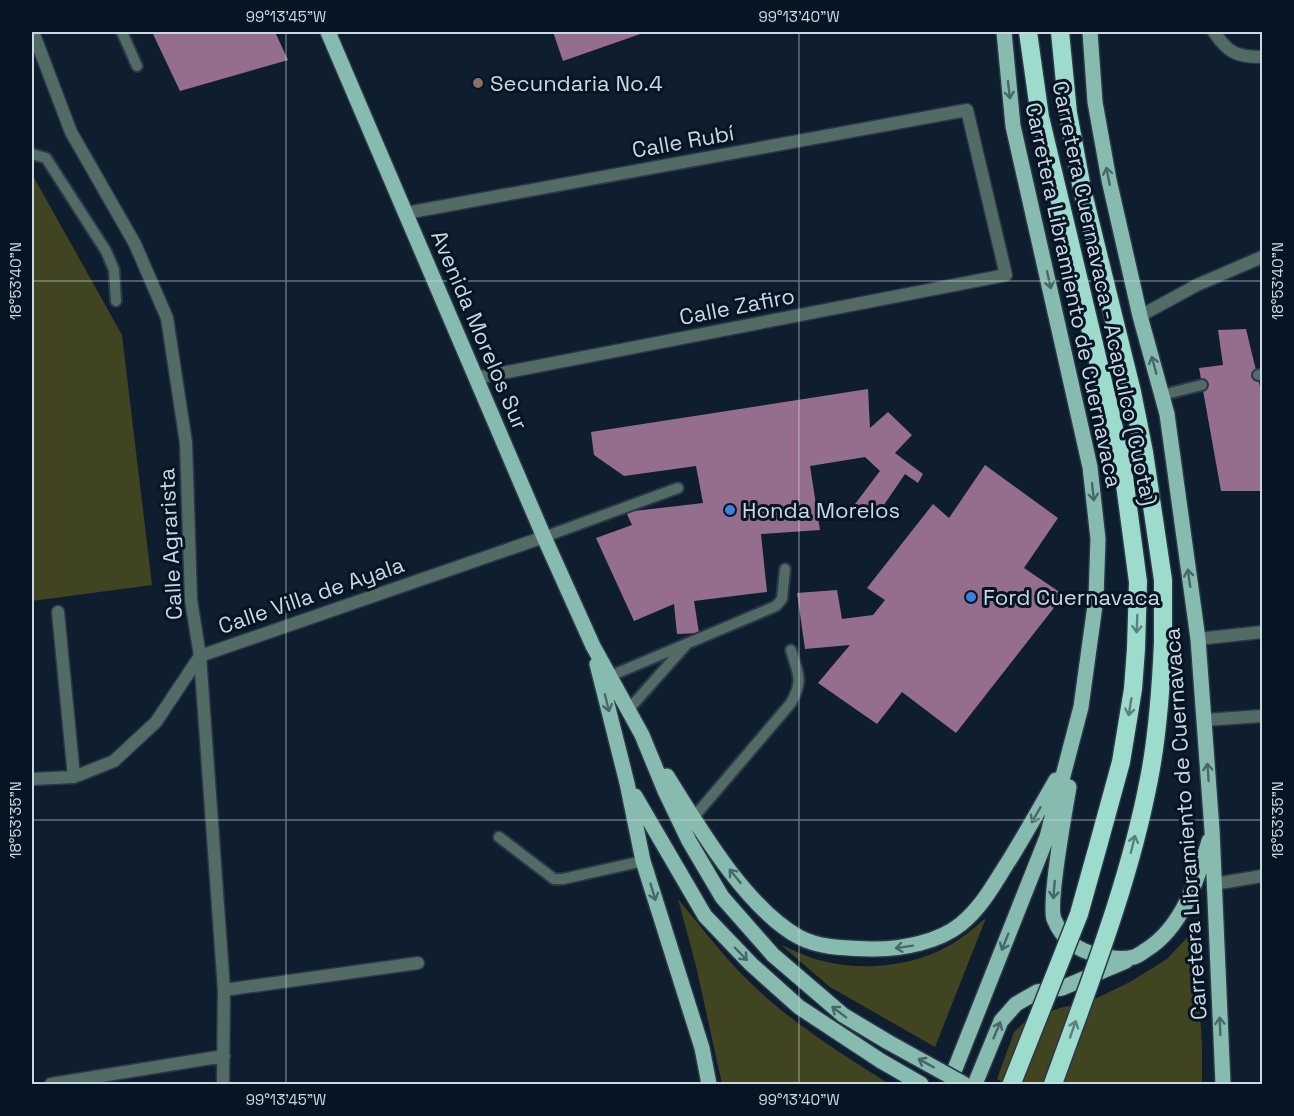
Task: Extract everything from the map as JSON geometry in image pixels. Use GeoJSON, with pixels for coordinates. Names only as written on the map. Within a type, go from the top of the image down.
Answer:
{"type":"FeatureCollection","features":[{"type":"Feature","properties":{"kind":"highway","name":"Carretera Cuernavaca - Acapulco (Cuota)"},"geometry":{"type":"LineString","coordinates":[[1011,1084],[1079,914],[1121,762],[1133,689],[1138,582],[1122,462],[1040,117],[1028,32]]}},
{"type":"Feature","properties":{"kind":"highway","name":"Carretera Cuernavaca - Acapulco (Cuota)"},"geometry":{"type":"LineString","coordinates":[[1053,1084],[1110,923],[1130,856],[1149,778],[1160,706],[1163,642],[1163,580],[1150,506],[1144,452],[1132,392],[1078,167],[1068,113],[1060,32]]}},
{"type":"Feature","properties":{"kind":"main road","name":"Avenida Morelos Sur"},"geometry":{"type":"LineString","coordinates":[[328,32],[593,646]]}},
{"type":"Feature","properties":{"kind":"main road","name":"Carretera Libramiento de Cuernavaca"},"geometry":{"type":"LineString","coordinates":[[949,1084],[1047,837],[1081,707],[1096,598],[1098,539],[1090,467],[1013,126],[1004,32]]}},
{"type":"Feature","properties":{"kind":"main road","name":"Carretera Libramiento de Cuernavaca"},"geometry":{"type":"LineString","coordinates":[[1090,32],[1095,102],[1109,180],[1140,316],[1167,414],[1198,639],[1212,830],[1223,1084]]}},
{"type":"Feature","properties":{"kind":"main road"},"geometry":{"type":"LineString","coordinates":[[593,646],[642,735],[689,841],[722,897],[773,956],[843,1015],[964,1084]]}},
{"type":"Feature","properties":{"kind":"main road"},"geometry":{"type":"LineString","coordinates":[[593,646],[627,783],[643,861],[702,1048],[709,1084]]}},
{"type":"Feature","properties":{"kind":"main road"},"geometry":{"type":"LineString","coordinates":[[1081,707],[1054,890],[1053,917],[1065,937],[1083,952],[1110,958],[1134,957]]}},
{"type":"Feature","properties":{"kind":"main road"},"geometry":{"type":"LineString","coordinates":[[642,735],[711,846],[752,897],[777,921],[800,937],[821,944],[851,948],[906,947],[928,941],[959,925],[984,901],[1065,765]]}},
{"type":"Feature","properties":{"kind":"main road"},"geometry":{"type":"LineString","coordinates":[[627,783],[705,916],[751,964],[799,1007],[881,1061],[921,1084]]}},
{"type":"Feature","properties":{"kind":"main road"},"geometry":{"type":"LineString","coordinates":[[975,1084],[1001,1021],[1016,1004],[1037,992],[1062,988],[1134,957],[1158,942],[1179,916],[1197,878],[1212,830]]}},
{"type":"Feature","properties":{"kind":"street","name":"Calle Agrarista"},"geometry":{"type":"LineString","coordinates":[[33,32],[71,132],[135,244],[167,318],[186,443],[191,600],[200,656],[224,990],[223,1084]]}},
{"type":"Feature","properties":{"kind":"street"},"geometry":{"type":"LineString","coordinates":[[1214,32],[1220,41],[1240,57],[1263,57]]}},
{"type":"Feature","properties":{"kind":"street","name":"Calle Rubí"},"geometry":{"type":"LineString","coordinates":[[406,213],[967,110],[1006,274]]}},
{"type":"Feature","properties":{"kind":"street"},"geometry":{"type":"LineString","coordinates":[[1140,316],[1197,285],[1263,257]]}},
{"type":"Feature","properties":{"kind":"street","name":"Calle Zafiro"},"geometry":{"type":"LineString","coordinates":[[476,378],[1006,274]]}},
{"type":"Feature","properties":{"kind":"street","name":"Calle Villa de Ayala"},"geometry":{"type":"LineString","coordinates":[[32,779],[74,777],[114,761],[156,722],[200,656],[544,537]]}},
{"type":"Feature","properties":{"kind":"street"},"geometry":{"type":"LineString","coordinates":[[58,612],[74,777]]}},
{"type":"Feature","properties":{"kind":"street"},"geometry":{"type":"LineString","coordinates":[[1198,639],[1263,632]]}},
{"type":"Feature","properties":{"kind":"street"},"geometry":{"type":"LineString","coordinates":[[1204,720],[1263,716]]}},
{"type":"Feature","properties":{"kind":"street"},"geometry":{"type":"LineString","coordinates":[[1214,884],[1263,876]]}},
{"type":"Feature","properties":{"kind":"street"},"geometry":{"type":"LineString","coordinates":[[224,990],[418,963]]}},
{"type":"Feature","properties":{"kind":"street"},"geometry":{"type":"LineString","coordinates":[[51,1084],[224,1056]]}},
{"type":"Feature","properties":{"kind":"lane"},"geometry":{"type":"LineString","coordinates":[[122,32],[137,66]]}},
{"type":"Feature","properties":{"kind":"lane"},"geometry":{"type":"LineString","coordinates":[[32,154],[45,158],[106,251],[114,270],[116,301]]}},
{"type":"Feature","properties":{"kind":"lane"},"geometry":{"type":"LineString","coordinates":[[1162,395],[1202,385]]}},
{"type":"Feature","properties":{"kind":"lane"},"geometry":{"type":"LineString","coordinates":[[544,537],[678,488]]}},
{"type":"Feature","properties":{"kind":"lane"},"geometry":{"type":"LineString","coordinates":[[610,676],[776,606],[782,599],[785,569]]}},
{"type":"Feature","properties":{"kind":"lane"},"geometry":{"type":"LineString","coordinates":[[629,709],[688,642]]}},
{"type":"Feature","properties":{"kind":"lane"},"geometry":{"type":"LineString","coordinates":[[693,818],[791,703],[799,689],[800,681],[791,650]]}},
{"type":"Feature","properties":{"kind":"lane"},"geometry":{"type":"LineString","coordinates":[[499,837],[554,879],[643,861]]}},
{"type":"Feature","properties":{"kind":"green space"},"geometry":{"type":"Polygon","coordinates":[[[32,174],[122,335],[152,585],[32,601],[32,174]]]}},
{"type":"Feature","properties":{"kind":"green space"},"geometry":{"type":"Polygon","coordinates":[[[678,899],[736,969],[758,990],[822,1040],[889,1084],[722,1084],[696,966],[678,899]]]}},
{"type":"Feature","properties":{"kind":"green space"},"geometry":{"type":"Polygon","coordinates":[[[986,918],[935,1047],[830,987],[781,945],[809,957],[837,964],[874,966],[893,964],[911,961],[946,948],[986,918]]]}},
{"type":"Feature","properties":{"kind":"green space"},"geometry":{"type":"Polygon","coordinates":[[[1195,929],[1202,1084],[1005,1084],[997,1079],[1014,1032],[1027,1020],[1060,1008],[1093,1000],[1130,982],[1167,959],[1195,929]]]}},
{"type":"Feature","properties":{"kind":"building"},"geometry":{"type":"Polygon","coordinates":[[[152,32],[275,32],[288,60],[180,91],[152,32]]]}},
{"type":"Feature","properties":{"kind":"building"},"geometry":{"type":"Polygon","coordinates":[[[553,32],[646,32],[563,61],[553,32]]]}},
{"type":"Feature","properties":{"kind":"building"},"geometry":{"type":"Polygon","coordinates":[[[1246,329],[1262,395],[1262,491],[1221,491],[1199,368],[1223,365],[1218,330],[1246,329]]]}},
{"type":"Feature","properties":{"kind":"building","name":"Honda Morelos"},"geometry":{"type":"Polygon","coordinates":[[[868,389],[870,428],[888,412],[912,435],[895,453],[923,474],[918,483],[905,474],[873,521],[852,508],[880,471],[865,457],[810,466],[820,530],[761,534],[767,592],[694,601],[699,633],[677,634],[674,604],[634,621],[596,538],[632,525],[626,512],[703,503],[696,466],[624,476],[594,455],[591,432],[868,389]]]}},
{"type":"Feature","properties":{"kind":"building","name":"Ford Cuernavaca"},"geometry":{"type":"Polygon","coordinates":[[[985,465],[1058,518],[1024,568],[1064,595],[956,733],[902,692],[877,724],[818,683],[850,645],[805,649],[797,593],[837,590],[842,619],[873,615],[885,600],[867,588],[933,504],[949,518],[985,465]]]}},
{"type":"Feature","properties":{"kind":"place","name":"Secundaria No.4"},"geometry":{"type":"Point","coordinates":[478,83]}},
{"type":"Feature","properties":{"kind":"place","name":"Honda Morelos"},"geometry":{"type":"Point","coordinates":[730,510]}},
{"type":"Feature","properties":{"kind":"place","name":"Ford Cuernavaca"},"geometry":{"type":"Point","coordinates":[971,597]}}]}
